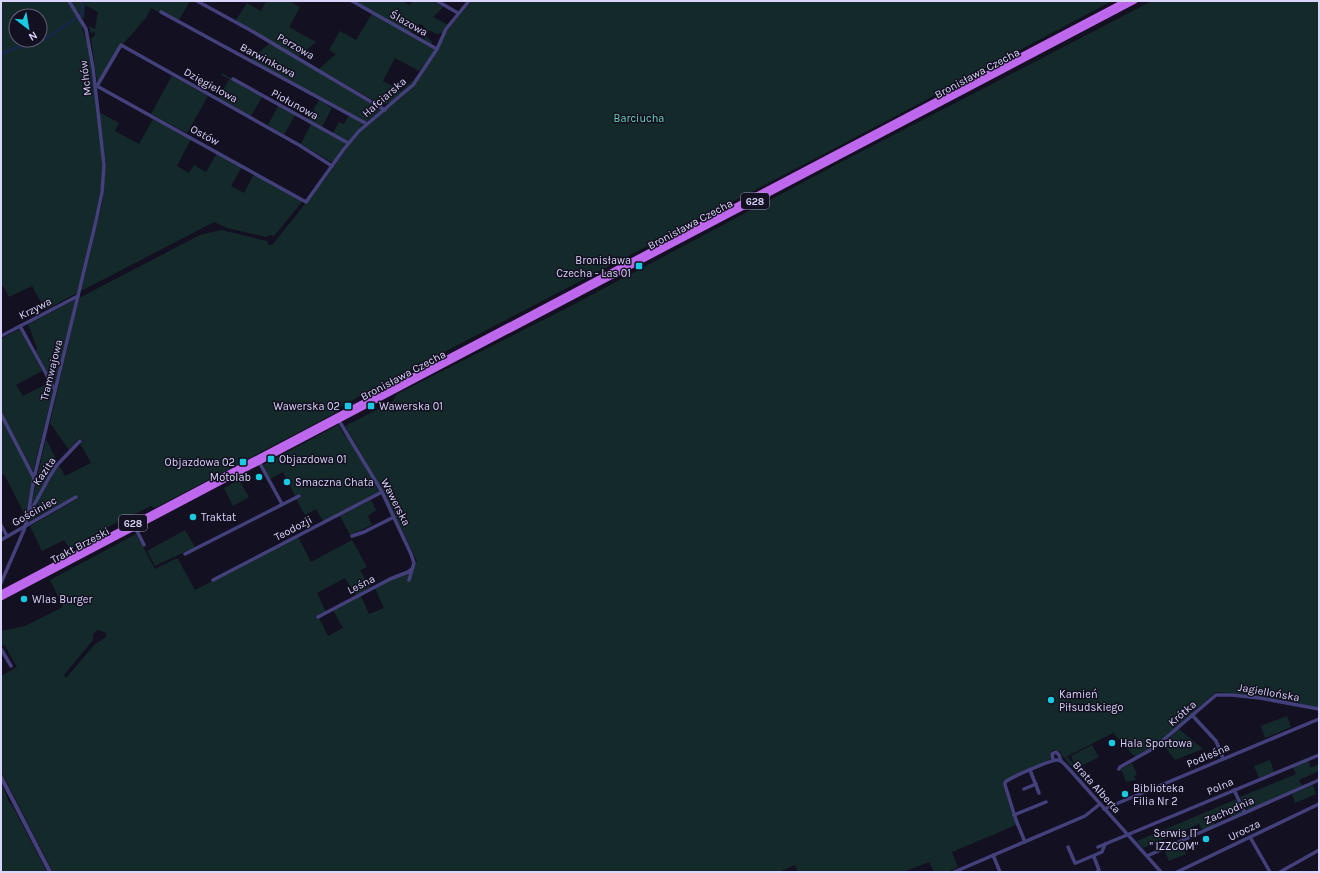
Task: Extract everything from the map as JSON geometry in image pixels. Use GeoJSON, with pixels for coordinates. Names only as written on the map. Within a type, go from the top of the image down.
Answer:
{"type":"FeatureCollection","features":[{"type":"Feature","properties":{"kind":"main road","name":"Bronisława Czecha"},"geometry":{"type":"LineString","coordinates":[[338,418],[1125,1]]}},
{"type":"Feature","properties":{"kind":"main road","name":"Bronisława Czecha"},"geometry":{"type":"LineString","coordinates":[[338,418],[1135,1]]}},
{"type":"Feature","properties":{"kind":"main road","name":"Trakt Brzeski"},"geometry":{"type":"LineString","coordinates":[[1,593],[338,418]]}},
{"type":"Feature","properties":{"kind":"main road","name":"Trakt Brzeski"},"geometry":{"type":"LineString","coordinates":[[1,598],[258,460]]}},
{"type":"Feature","properties":{"kind":"street","name":"Mchów"},"geometry":{"type":"LineString","coordinates":[[69,1],[81,19],[88,34],[96,86],[104,158]]}},
{"type":"Feature","properties":{"kind":"street","name":"Perzowa"},"geometry":{"type":"LineString","coordinates":[[197,1],[385,110]]}},
{"type":"Feature","properties":{"kind":"street","name":"Ślazowa"},"geometry":{"type":"LineString","coordinates":[[352,1],[437,49]]}},
{"type":"Feature","properties":{"kind":"street"},"geometry":{"type":"LineString","coordinates":[[437,1],[458,13]]}},
{"type":"Feature","properties":{"kind":"street","name":"Hafciarska"},"geometry":{"type":"LineString","coordinates":[[306,202],[348,143],[367,124],[385,110],[413,84],[437,49],[446,29],[469,1]]}},
{"type":"Feature","properties":{"kind":"street","name":"Barwinkowa"},"geometry":{"type":"LineString","coordinates":[[161,12],[367,124]]}},
{"type":"Feature","properties":{"kind":"street","name":"Dzięgielowa"},"geometry":{"type":"LineString","coordinates":[[96,86],[121,45],[286,137],[332,166]]}},
{"type":"Feature","properties":{"kind":"street","name":"Piołunowa"},"geometry":{"type":"LineString","coordinates":[[233,79],[348,143]]}},
{"type":"Feature","properties":{"kind":"street","name":"Ostów"},"geometry":{"type":"LineString","coordinates":[[96,86],[306,202]]}},
{"type":"Feature","properties":{"kind":"street","name":"Tramwajowa"},"geometry":{"type":"LineString","coordinates":[[1,583],[26,525],[34,478],[102,192],[104,158]]}},
{"type":"Feature","properties":{"kind":"street","name":"Krzywa"},"geometry":{"type":"LineString","coordinates":[[1,336],[78,296]]}},
{"type":"Feature","properties":{"kind":"street"},"geometry":{"type":"LineString","coordinates":[[20,326],[56,390]]}},
{"type":"Feature","properties":{"kind":"street"},"geometry":{"type":"LineString","coordinates":[[1,414],[34,478]]}},
{"type":"Feature","properties":{"kind":"street","name":"Wawerska"},"geometry":{"type":"LineString","coordinates":[[338,418],[382,492],[413,560],[413,568]]}},
{"type":"Feature","properties":{"kind":"street","name":"Kazita"},"geometry":{"type":"LineString","coordinates":[[28,515],[50,476],[80,441]]}},
{"type":"Feature","properties":{"kind":"street"},"geometry":{"type":"LineString","coordinates":[[258,460],[282,504]]}},
{"type":"Feature","properties":{"kind":"street","name":"Teodozji"},"geometry":{"type":"LineString","coordinates":[[213,580],[382,492]]}},
{"type":"Feature","properties":{"kind":"street"},"geometry":{"type":"LineString","coordinates":[[186,554],[299,496]]}},
{"type":"Feature","properties":{"kind":"street","name":"Gościniec"},"geometry":{"type":"LineString","coordinates":[[1,540],[76,498]]}},
{"type":"Feature","properties":{"kind":"street"},"geometry":{"type":"LineString","coordinates":[[352,536],[364,532],[394,517]]}},
{"type":"Feature","properties":{"kind":"street"},"geometry":{"type":"LineString","coordinates":[[1,525],[7,536]]}},
{"type":"Feature","properties":{"kind":"street"},"geometry":{"type":"LineString","coordinates":[[135,527],[144,544]]}},
{"type":"Feature","properties":{"kind":"street"},"geometry":{"type":"LineString","coordinates":[[409,580],[413,568]]}},
{"type":"Feature","properties":{"kind":"street","name":"Leśna"},"geometry":{"type":"LineString","coordinates":[[318,616],[390,579],[408,572],[413,568]]}},
{"type":"Feature","properties":{"kind":"street"},"geometry":{"type":"LineString","coordinates":[[1,649],[11,666]]}},
{"type":"Feature","properties":{"kind":"street","name":"Jagiellońska"},"geometry":{"type":"LineString","coordinates":[[1216,695],[1232,694],[1260,698],[1319,710]]}},
{"type":"Feature","properties":{"kind":"street","name":"Krótka"},"geometry":{"type":"LineString","coordinates":[[1118,769],[1154,748],[1216,695]]}},
{"type":"Feature","properties":{"kind":"street"},"geometry":{"type":"LineString","coordinates":[[1192,715],[1216,741],[1223,758]]}},
{"type":"Feature","properties":{"kind":"street","name":"Podleśna"},"geometry":{"type":"LineString","coordinates":[[1104,809],[1319,719]]}},
{"type":"Feature","properties":{"kind":"street"},"geometry":{"type":"LineString","coordinates":[[1025,842],[1014,815],[1005,782],[1053,760],[1052,754],[1056,752],[1061,761]]}},
{"type":"Feature","properties":{"kind":"street","name":"Polna"},"geometry":{"type":"LineString","coordinates":[[1127,834],[1319,755]]}},
{"type":"Feature","properties":{"kind":"street","name":"Brata Alberta"},"geometry":{"type":"LineString","coordinates":[[1053,760],[1061,761],[1161,872]]}},
{"type":"Feature","properties":{"kind":"street"},"geometry":{"type":"LineString","coordinates":[[1030,770],[1039,793]]}},
{"type":"Feature","properties":{"kind":"street"},"geometry":{"type":"LineString","coordinates":[[1,777],[50,872]]}},
{"type":"Feature","properties":{"kind":"street","name":"Zachodnia"},"geometry":{"type":"LineString","coordinates":[[1147,856],[1319,780]]}},
{"type":"Feature","properties":{"kind":"street"},"geometry":{"type":"LineString","coordinates":[[1024,789],[1036,784]]}},
{"type":"Feature","properties":{"kind":"street"},"geometry":{"type":"LineString","coordinates":[[1234,790],[1245,813]]}},
{"type":"Feature","properties":{"kind":"street"},"geometry":{"type":"LineString","coordinates":[[1014,815],[1046,802]]}},
{"type":"Feature","properties":{"kind":"street"},"geometry":{"type":"LineString","coordinates":[[954,872],[960,871],[993,855],[1085,816],[1100,804]]}},
{"type":"Feature","properties":{"kind":"street","name":"Urocza"},"geometry":{"type":"LineString","coordinates":[[1177,872],[1319,804]]}},
{"type":"Feature","properties":{"kind":"street"},"geometry":{"type":"LineString","coordinates":[[1098,847],[1127,834]]}},
{"type":"Feature","properties":{"kind":"street"},"geometry":{"type":"LineString","coordinates":[[1250,837],[1270,872]]}},
{"type":"Feature","properties":{"kind":"street"},"geometry":{"type":"LineString","coordinates":[[1068,847],[1076,864],[1102,852],[1105,844]]}},
{"type":"Feature","properties":{"kind":"street"},"geometry":{"type":"LineString","coordinates":[[1280,872],[1319,850]]}},
{"type":"Feature","properties":{"kind":"street"},"geometry":{"type":"LineString","coordinates":[[993,855],[1000,872]]}},
{"type":"Feature","properties":{"kind":"street"},"geometry":{"type":"LineString","coordinates":[[1094,857],[1099,870],[1097,872]]}},
{"type":"Feature","properties":{"kind":"green space"},"geometry":{"type":"Polygon","coordinates":[[[1,1],[67,1],[81,22],[88,45],[103,160],[100,192],[96,213],[77,293],[45,310],[32,286],[9,297],[3,286],[1,286],[1,1]]]}},
{"type":"Feature","properties":{"kind":"green space"},"geometry":{"type":"Polygon","coordinates":[[[70,1],[190,1],[179,20],[151,8],[146,18],[123,44],[99,82],[97,81],[91,39],[95,35],[95,32],[91,33],[89,26],[95,29],[98,12],[85,5],[84,20],[70,1]]]}},
{"type":"Feature","properties":{"kind":"green space"},"geometry":{"type":"Polygon","coordinates":[[[266,1],[289,1],[300,7],[289,27],[316,42],[298,57],[235,21],[247,3],[261,11],[266,1]]]}},
{"type":"Feature","properties":{"kind":"green space"},"geometry":{"type":"Polygon","coordinates":[[[353,1],[403,1],[409,5],[413,1],[432,1],[443,7],[433,17],[448,25],[443,33],[437,34],[429,30],[426,36],[432,44],[424,39],[427,30],[423,25],[419,24],[411,32],[408,32],[353,1]]]}},
{"type":"Feature","properties":{"kind":"green space","name":"Barciucha"},"geometry":{"type":"Polygon","coordinates":[[[472,1],[1112,1],[841,145],[358,397],[339,408],[339,411],[155,508],[151,506],[100,531],[70,549],[64,540],[42,551],[30,526],[77,499],[75,496],[29,521],[31,515],[36,512],[38,504],[36,503],[59,465],[65,476],[91,463],[80,443],[83,441],[82,439],[78,439],[69,450],[50,423],[79,298],[200,235],[221,230],[267,241],[269,245],[273,244],[325,179],[359,131],[402,97],[412,87],[447,30],[472,1]]]}},
{"type":"Feature","properties":{"kind":"green space"},"geometry":{"type":"Polygon","coordinates":[[[1152,1],[1319,1],[1319,708],[1268,698],[1216,692],[1160,742],[1135,757],[1113,733],[1064,758],[1060,752],[1054,749],[1050,754],[1051,759],[1003,781],[1003,786],[1016,825],[952,852],[958,867],[947,872],[934,872],[929,862],[903,872],[798,872],[795,865],[779,872],[53,872],[1,771],[1,676],[17,667],[5,646],[1,644],[1,631],[25,626],[63,607],[50,580],[136,534],[155,569],[178,559],[195,590],[298,537],[311,562],[352,540],[367,567],[360,570],[370,587],[356,595],[345,578],[317,593],[326,612],[318,616],[328,636],[343,628],[334,610],[361,596],[369,614],[384,608],[375,588],[414,567],[417,561],[365,459],[345,426],[392,402],[397,394],[565,309],[845,160],[1152,1]],[[98,630],[93,634],[93,640],[64,675],[66,678],[95,644],[106,637],[106,633],[98,630]]]}},
{"type":"Feature","properties":{"kind":"green space"},"geometry":{"type":"Polygon","coordinates":[[[372,14],[437,49],[419,71],[395,58],[383,81],[401,91],[415,78],[400,96],[385,104],[380,104],[319,69],[336,54],[329,50],[340,31],[356,40],[372,14]]]}},
{"type":"Feature","properties":{"kind":"green space"},"geometry":{"type":"Polygon","coordinates":[[[270,43],[382,109],[366,122],[250,60],[270,43]]]}},
{"type":"Feature","properties":{"kind":"green space"},"geometry":{"type":"Polygon","coordinates":[[[222,73],[232,79],[231,80],[262,97],[251,116],[219,98],[229,79],[221,75],[222,73]]]}},
{"type":"Feature","properties":{"kind":"green space"},"geometry":{"type":"Polygon","coordinates":[[[172,76],[208,96],[187,133],[151,114],[172,76]]]}},
{"type":"Feature","properties":{"kind":"green space"},"geometry":{"type":"Polygon","coordinates":[[[319,100],[332,108],[322,127],[308,119],[319,100]]]}},
{"type":"Feature","properties":{"kind":"green space"},"geometry":{"type":"Polygon","coordinates":[[[278,106],[295,115],[284,135],[268,125],[278,106]]]}},
{"type":"Feature","properties":{"kind":"green space"},"geometry":{"type":"Polygon","coordinates":[[[99,112],[119,123],[115,131],[139,144],[153,119],[191,139],[177,166],[189,173],[194,165],[206,172],[217,153],[242,167],[231,186],[244,193],[254,174],[301,200],[302,202],[274,236],[271,235],[266,237],[227,228],[214,222],[81,291],[102,204],[106,161],[99,112]]]}},
{"type":"Feature","properties":{"kind":"green space"},"geometry":{"type":"Polygon","coordinates":[[[349,115],[364,123],[348,142],[333,133],[339,122],[344,124],[349,115]]]}},
{"type":"Feature","properties":{"kind":"green space"},"geometry":{"type":"Polygon","coordinates":[[[311,124],[346,143],[333,163],[301,144],[311,124]]]}},
{"type":"Feature","properties":{"kind":"green space"},"geometry":{"type":"Polygon","coordinates":[[[75,300],[69,330],[54,386],[36,351],[37,348],[28,324],[75,300]]]}},
{"type":"Feature","properties":{"kind":"green space"},"geometry":{"type":"Polygon","coordinates":[[[20,329],[42,371],[16,385],[23,396],[48,383],[53,391],[33,472],[1,411],[1,339],[20,329]]]}},
{"type":"Feature","properties":{"kind":"green space"},"geometry":{"type":"Polygon","coordinates":[[[1,418],[33,478],[26,517],[4,474],[1,475],[1,418]]]}},
{"type":"Feature","properties":{"kind":"green space"},"geometry":{"type":"Polygon","coordinates":[[[338,425],[346,437],[348,437],[379,492],[323,521],[316,509],[305,515],[296,499],[301,497],[300,494],[295,496],[283,472],[270,479],[263,465],[338,425]]]}},
{"type":"Feature","properties":{"kind":"green space"},"geometry":{"type":"Polygon","coordinates":[[[46,439],[57,461],[31,505],[46,439]]]}},
{"type":"Feature","properties":{"kind":"green space"},"geometry":{"type":"Polygon","coordinates":[[[239,480],[249,497],[233,506],[224,488],[239,480]]]}},
{"type":"Feature","properties":{"kind":"green space"},"geometry":{"type":"Polygon","coordinates":[[[371,500],[376,510],[368,516],[372,525],[350,535],[340,516],[371,500]]]}},
{"type":"Feature","properties":{"kind":"green space"},"geometry":{"type":"Polygon","coordinates":[[[185,530],[195,547],[155,566],[147,551],[185,530]]]}},
{"type":"Feature","properties":{"kind":"green space"},"geometry":{"type":"Polygon","coordinates":[[[1287,716],[1291,727],[1265,738],[1261,726],[1287,716]]]}},
{"type":"Feature","properties":{"kind":"green space"},"geometry":{"type":"Polygon","coordinates":[[[1179,729],[1203,749],[1175,760],[1163,744],[1179,729]]]}},
{"type":"Feature","properties":{"kind":"green space"},"geometry":{"type":"Polygon","coordinates":[[[1092,745],[1099,757],[1077,768],[1087,780],[1085,782],[1065,759],[1067,757],[1076,767],[1071,756],[1092,745]]]}},
{"type":"Feature","properties":{"kind":"green space"},"geometry":{"type":"Polygon","coordinates":[[[1270,760],[1274,772],[1259,778],[1254,766],[1270,760]]]}},
{"type":"Feature","properties":{"kind":"green space"},"geometry":{"type":"Polygon","coordinates":[[[1308,761],[1311,768],[1319,764],[1319,771],[1299,780],[1302,786],[1251,809],[1245,809],[1240,797],[1296,774],[1293,768],[1308,761]]]}},
{"type":"Feature","properties":{"kind":"green space"},"geometry":{"type":"Polygon","coordinates":[[[1132,763],[1137,775],[1134,776],[1136,780],[1126,782],[1121,769],[1132,763]]]}},
{"type":"Feature","properties":{"kind":"green space"},"geometry":{"type":"Polygon","coordinates":[[[1,782],[9,802],[47,872],[1,872],[1,782]]]}},
{"type":"Feature","properties":{"kind":"green space"},"geometry":{"type":"Polygon","coordinates":[[[1313,785],[1316,794],[1295,803],[1292,794],[1313,785]]]}},
{"type":"Feature","properties":{"kind":"green space"},"geometry":{"type":"Polygon","coordinates":[[[1237,799],[1242,811],[1241,815],[1232,818],[1229,811],[1212,818],[1215,826],[1203,831],[1199,824],[1143,848],[1137,841],[1237,799]]]}},
{"type":"Feature","properties":{"kind":"green space"},"geometry":{"type":"Polygon","coordinates":[[[1182,842],[1186,854],[1169,861],[1164,850],[1182,842]]]}},
{"type":"Feature","properties":{"kind":"waterway"},"geometry":{"type":"LineString","coordinates":[[1,54],[23,45],[39,43],[81,15],[83,10],[81,1]]}},
{"type":"Feature","properties":{"kind":"place","name":"Bronisława Czecha - Las 01"},"geometry":{"type":"Point","coordinates":[639,266]}},
{"type":"Feature","properties":{"kind":"place","name":"Wawerska 02"},"geometry":{"type":"Point","coordinates":[348,406]}},
{"type":"Feature","properties":{"kind":"place","name":"Wawerska 01"},"geometry":{"type":"Point","coordinates":[371,406]}},
{"type":"Feature","properties":{"kind":"place","name":"Objazdowa 01"},"geometry":{"type":"Point","coordinates":[271,459]}},
{"type":"Feature","properties":{"kind":"place","name":"Objazdowa 02"},"geometry":{"type":"Point","coordinates":[243,462]}},
{"type":"Feature","properties":{"kind":"place","name":"Motolab"},"geometry":{"type":"Point","coordinates":[259,477]}},
{"type":"Feature","properties":{"kind":"place","name":"Smaczna Chata"},"geometry":{"type":"Point","coordinates":[287,482]}},
{"type":"Feature","properties":{"kind":"place","name":"Traktat"},"geometry":{"type":"Point","coordinates":[193,517]}},
{"type":"Feature","properties":{"kind":"place","name":"Wlas Burger"},"geometry":{"type":"Point","coordinates":[24,599]}},
{"type":"Feature","properties":{"kind":"place","name":"Kamień Piłsudskiego"},"geometry":{"type":"Point","coordinates":[1051,700]}},
{"type":"Feature","properties":{"kind":"place","name":"Hala Sportowa"},"geometry":{"type":"Point","coordinates":[1112,743]}},
{"type":"Feature","properties":{"kind":"place","name":"Biblioteka Filia Nr 2"},"geometry":{"type":"Point","coordinates":[1125,794]}},
{"type":"Feature","properties":{"kind":"place","name":"Serwis IT \" IZZCOM\""},"geometry":{"type":"Point","coordinates":[1206,839]}}]}
